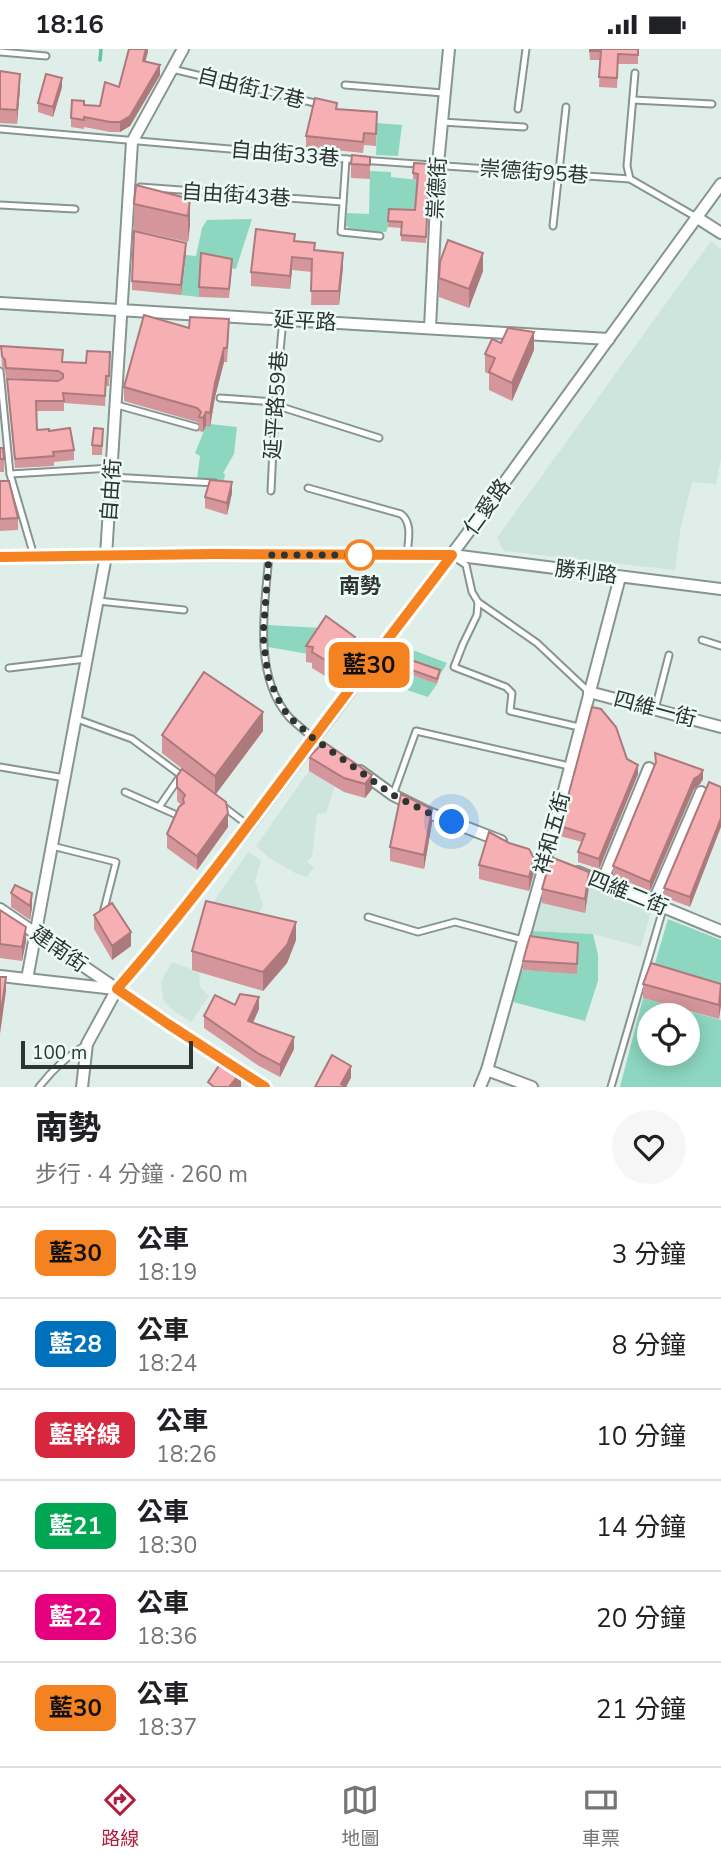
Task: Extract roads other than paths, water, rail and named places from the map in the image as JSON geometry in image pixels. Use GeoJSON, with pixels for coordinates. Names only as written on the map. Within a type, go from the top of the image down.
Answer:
{"type":"FeatureCollection","features":[{"type":"Feature","properties":{"kind":"street","name":"自由街"},"geometry":{"type":"LineString","coordinates":[[27,979],[106,556],[132,142],[183,49]]}},
{"type":"Feature","properties":{"kind":"street","name":"祟德街"},"geometry":{"type":"LineString","coordinates":[[430,328],[438,164],[449,49]]}},
{"type":"Feature","properties":{"kind":"street","name":"仁愛路"},"geometry":{"type":"LineString","coordinates":[[87,1044],[117,989],[249,826],[452,555],[721,184]]}},
{"type":"Feature","properties":{"kind":"street"},"geometry":{"type":"LineString","coordinates":[[696,217],[721,233]]}},
{"type":"Feature","properties":{"kind":"street","name":"延平路"},"geometry":{"type":"LineString","coordinates":[[0,303],[609,339]]}},
{"type":"Feature","properties":{"kind":"street","name":"勝利路"},"geometry":{"type":"LineString","coordinates":[[0,557],[452,555],[721,589]]}},
{"type":"Feature","properties":{"kind":"street","name":"祥和五街"},"geometry":{"type":"LineString","coordinates":[[480,1087],[546,859],[620,577]]}},
{"type":"Feature","properties":{"kind":"street","name":"四維一街"},"geometry":{"type":"LineString","coordinates":[[589,692],[721,727]]}},
{"type":"Feature","properties":{"kind":"street"},"geometry":{"type":"LineString","coordinates":[[313,738],[325,746]]}},
{"type":"Feature","properties":{"kind":"street"},"geometry":{"type":"LineString","coordinates":[[348,762],[393,795],[429,813],[511,845]]}},
{"type":"Feature","properties":{"kind":"street"},"geometry":{"type":"LineString","coordinates":[[602,882],[649,768]]}},
{"type":"Feature","properties":{"kind":"street"},"geometry":{"type":"LineString","coordinates":[[658,905],[701,792]]}},
{"type":"Feature","properties":{"kind":"street"},"geometry":{"type":"LineString","coordinates":[[534,854],[557,863]]}},
{"type":"Feature","properties":{"kind":"street","name":"四維二街"},"geometry":{"type":"LineString","coordinates":[[568,868],[721,931]]}},
{"type":"Feature","properties":{"kind":"street","name":"建南街"},"geometry":{"type":"LineString","coordinates":[[0,909],[265,1087]]}},
{"type":"Feature","properties":{"kind":"street"},"geometry":{"type":"LineString","coordinates":[[0,976],[117,989]]}},
{"type":"Feature","properties":{"kind":"street"},"geometry":{"type":"LineString","coordinates":[[82,1087],[87,1044]]}},
{"type":"Feature","properties":{"kind":"street"},"geometry":{"type":"LineString","coordinates":[[487,1070],[533,1087]]}},
{"type":"Feature","properties":{"kind":"lane"},"geometry":{"type":"LineString","coordinates":[[518,109],[526,49]]}},
{"type":"Feature","properties":{"kind":"lane"},"geometry":{"type":"LineString","coordinates":[[0,52],[46,57]]}},
{"type":"Feature","properties":{"kind":"lane","name":"自由街17巷"},"geometry":{"type":"LineString","coordinates":[[172,69],[329,107]]}},
{"type":"Feature","properties":{"kind":"lane"},"geometry":{"type":"LineString","coordinates":[[635,73],[627,166],[630,179],[696,217]]}},
{"type":"Feature","properties":{"kind":"lane"},"geometry":{"type":"LineString","coordinates":[[345,85],[444,93]]}},
{"type":"Feature","properties":{"kind":"lane"},"geometry":{"type":"LineString","coordinates":[[633,100],[712,104]]}},
{"type":"Feature","properties":{"kind":"lane"},"geometry":{"type":"LineString","coordinates":[[553,226],[566,107]]}},
{"type":"Feature","properties":{"kind":"lane"},"geometry":{"type":"LineString","coordinates":[[442,122],[524,127]]}},
{"type":"Feature","properties":{"kind":"lane","name":"自由街33巷"},"geometry":{"type":"LineString","coordinates":[[0,129],[132,142],[438,164]]}},
{"type":"Feature","properties":{"kind":"lane"},"geometry":{"type":"LineString","coordinates":[[346,159],[341,232],[380,236]]}},
{"type":"Feature","properties":{"kind":"lane","name":"崇德街95巷"},"geometry":{"type":"LineString","coordinates":[[438,164],[630,179]]}},
{"type":"Feature","properties":{"kind":"lane","name":"自由街43巷"},"geometry":{"type":"LineString","coordinates":[[130,187],[343,202]]}},
{"type":"Feature","properties":{"kind":"lane"},"geometry":{"type":"LineString","coordinates":[[0,205],[75,209]]}},
{"type":"Feature","properties":{"kind":"lane"},"geometry":{"type":"LineString","coordinates":[[127,234],[139,237]]}},
{"type":"Feature","properties":{"kind":"lane","name":"延平路59巷"},"geometry":{"type":"LineString","coordinates":[[271,491],[275,403],[283,319]]}},
{"type":"Feature","properties":{"kind":"lane"},"geometry":{"type":"LineString","coordinates":[[0,371],[10,474],[34,556]]}},
{"type":"Feature","properties":{"kind":"lane"},"geometry":{"type":"LineString","coordinates":[[1,383],[13,384]]}},
{"type":"Feature","properties":{"kind":"lane"},"geometry":{"type":"LineString","coordinates":[[220,398],[275,403],[379,438]]}},
{"type":"Feature","properties":{"kind":"lane"},"geometry":{"type":"LineString","coordinates":[[117,404],[196,427]]}},
{"type":"Feature","properties":{"kind":"lane"},"geometry":{"type":"LineString","coordinates":[[10,474],[113,473],[222,483]]}},
{"type":"Feature","properties":{"kind":"lane"},"geometry":{"type":"LineString","coordinates":[[308,488],[401,514],[407,519],[409,527],[407,555]]}},
{"type":"Feature","properties":{"kind":"lane"},"geometry":{"type":"LineString","coordinates":[[269,555],[263,636],[268,676],[288,716],[313,738]]}},
{"type":"Feature","properties":{"kind":"lane"},"geometry":{"type":"LineString","coordinates":[[452,555],[466,565],[472,592],[478,602],[537,643],[589,692]]}},
{"type":"Feature","properties":{"kind":"lane"},"geometry":{"type":"LineString","coordinates":[[98,601],[184,610]]}},
{"type":"Feature","properties":{"kind":"lane"},"geometry":{"type":"LineString","coordinates":[[478,602],[477,615],[454,667],[506,687],[512,693],[510,711],[579,727]]}},
{"type":"Feature","properties":{"kind":"lane"},"geometry":{"type":"LineString","coordinates":[[702,640],[721,646]]}},
{"type":"Feature","properties":{"kind":"lane"},"geometry":{"type":"LineString","coordinates":[[655,709],[669,655]]}},
{"type":"Feature","properties":{"kind":"lane"},"geometry":{"type":"LineString","coordinates":[[9,668],[87,659]]}},
{"type":"Feature","properties":{"kind":"lane"},"geometry":{"type":"LineString","coordinates":[[77,719],[132,739],[191,783]]}},
{"type":"Feature","properties":{"kind":"lane"},"geometry":{"type":"LineString","coordinates":[[393,795],[416,731],[569,766]]}},
{"type":"Feature","properties":{"kind":"lane"},"geometry":{"type":"LineString","coordinates":[[0,767],[65,778]]}},
{"type":"Feature","properties":{"kind":"lane"},"geometry":{"type":"LineString","coordinates":[[159,807],[181,775]]}},
{"type":"Feature","properties":{"kind":"lane"},"geometry":{"type":"LineString","coordinates":[[125,792],[179,816]]}},
{"type":"Feature","properties":{"kind":"lane"},"geometry":{"type":"LineString","coordinates":[[220,804],[249,826]]}},
{"type":"Feature","properties":{"kind":"lane"},"geometry":{"type":"LineString","coordinates":[[52,846],[116,862],[103,913]]}},
{"type":"Feature","properties":{"kind":"lane"},"geometry":{"type":"LineString","coordinates":[[611,1087],[658,905]]}},
{"type":"Feature","properties":{"kind":"lane"},"geometry":{"type":"LineString","coordinates":[[368,917],[418,932],[455,922],[523,940]]}},
{"type":"Feature","properties":{"kind":"lane"},"geometry":{"type":"LineString","coordinates":[[39,1087],[68,1055],[87,1044]]}},
{"type":"Feature","properties":{"kind":"waterway"},"geometry":{"type":"LineString","coordinates":[[100,60],[101,49]]}},
{"type":"Feature","properties":{"kind":"place","name":"南勢"},"geometry":{"type":"Point","coordinates":[360,555]}}]}
